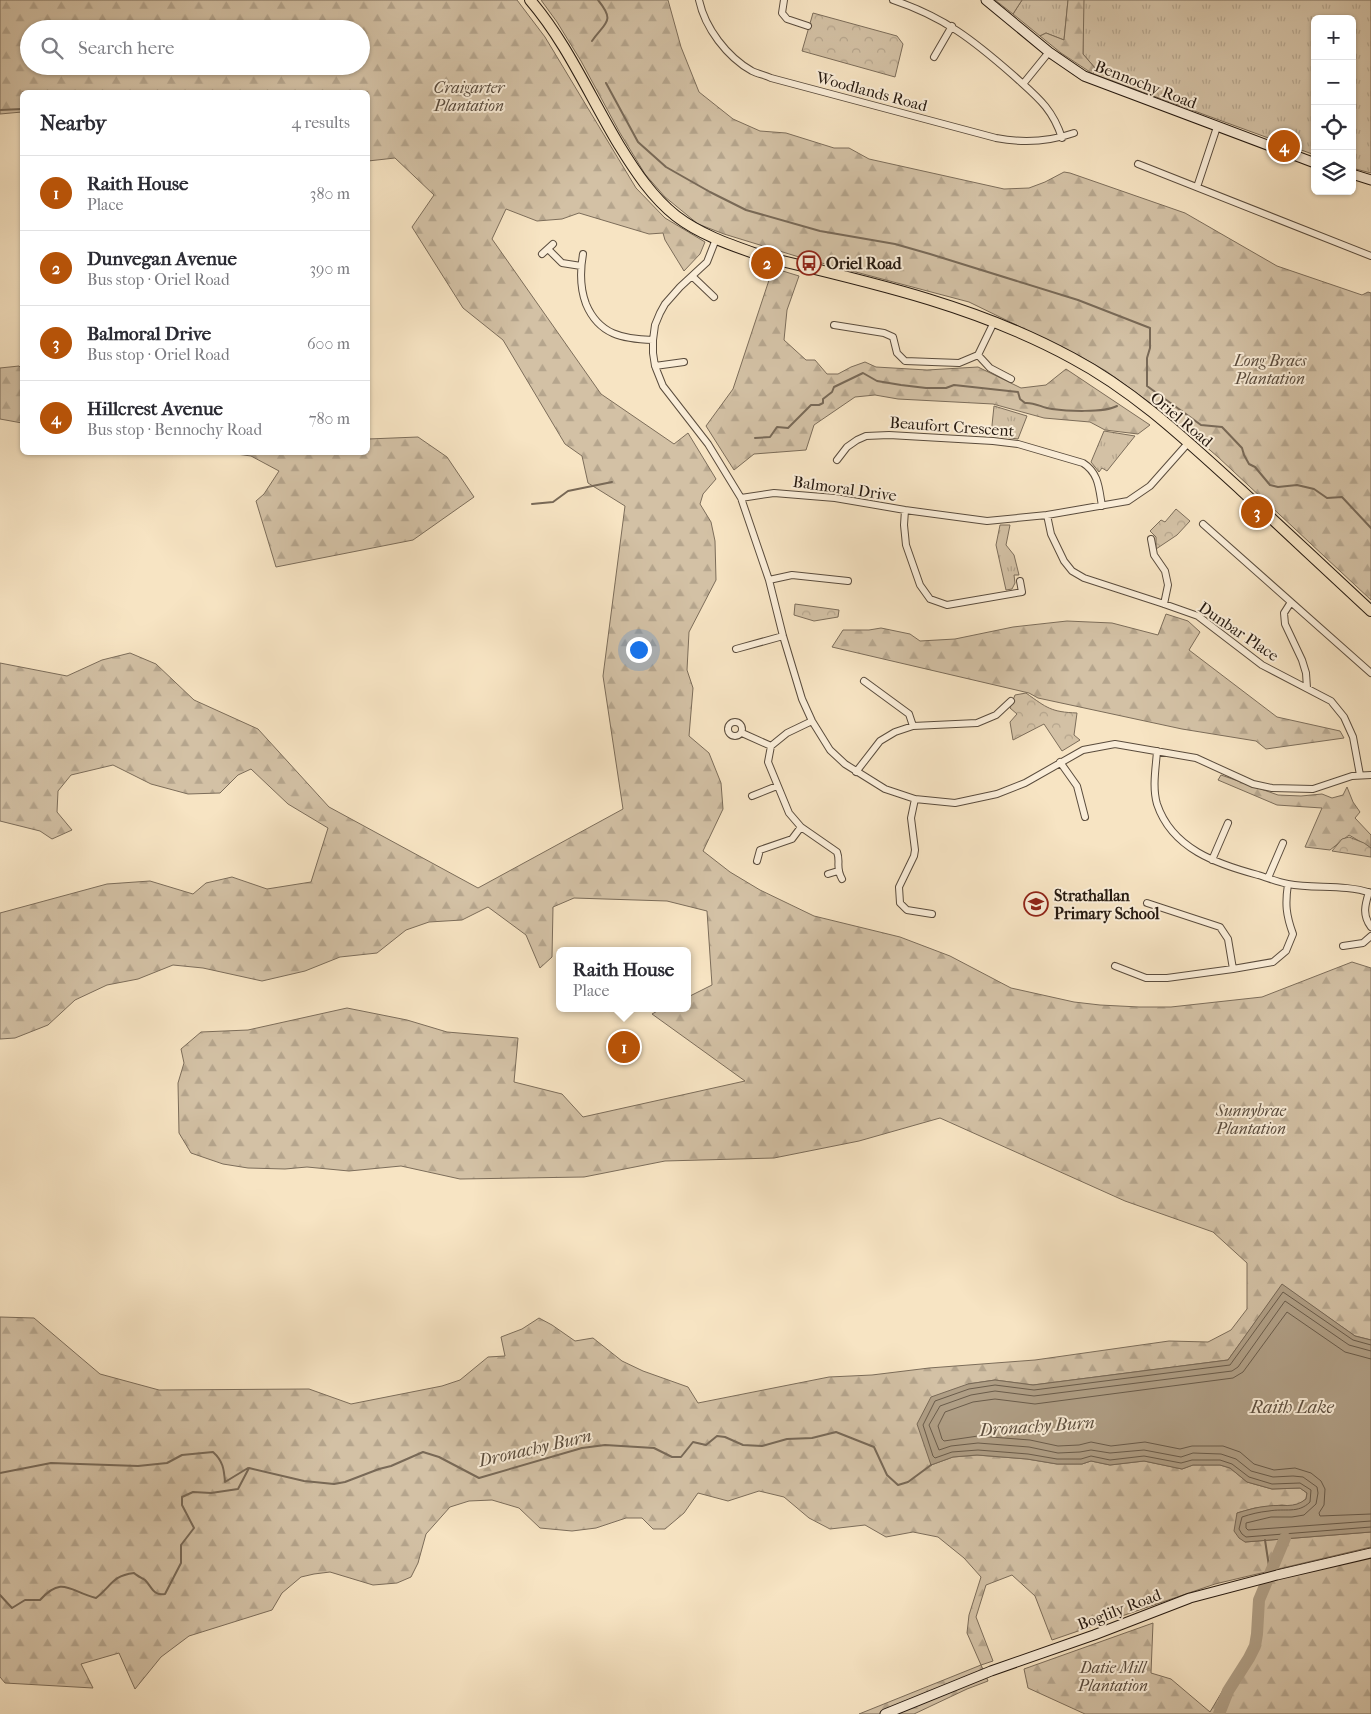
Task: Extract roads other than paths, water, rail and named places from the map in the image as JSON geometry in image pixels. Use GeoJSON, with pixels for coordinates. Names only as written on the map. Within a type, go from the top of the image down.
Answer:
{"type":"FeatureCollection","features":[{"type":"Feature","properties":{"kind":"main road","name":"Oriel Road"},"geometry":{"type":"LineString","coordinates":[[530,0],[548,22],[627,158],[646,185],[677,216],[716,239],[765,257],[933,300],[994,322],[1066,355],[1154,412],[1189,442],[1371,611]]}},
{"type":"Feature","properties":{"kind":"main road","name":"Bennochy Road"},"geometry":{"type":"LineString","coordinates":[[986,0],[1049,52],[1084,76],[1311,162]]}},
{"type":"Feature","properties":{"kind":"main road"},"geometry":{"type":"LineString","coordinates":[[1356,175],[1371,180]]}},
{"type":"Feature","properties":{"kind":"main road","name":"Boglily Road"},"geometry":{"type":"LineString","coordinates":[[885,1714],[990,1671],[1094,1635],[1190,1598],[1371,1552]]}},
{"type":"Feature","properties":{"kind":"street","name":"Woodlands Road"},"geometry":{"type":"LineString","coordinates":[[699,0],[707,21],[721,44],[734,58],[752,71],[996,138],[1028,141],[1062,138],[1074,133]]}},
{"type":"Feature","properties":{"kind":"street"},"geometry":{"type":"LineString","coordinates":[[784,0],[782,13],[788,19],[808,26]]}},
{"type":"Feature","properties":{"kind":"street"},"geometry":{"type":"LineString","coordinates":[[893,0],[952,26],[978,45],[1023,84],[1051,112],[1057,121],[1062,138]]}},
{"type":"Feature","properties":{"kind":"street"},"geometry":{"type":"LineString","coordinates":[[934,56],[952,26]]}},
{"type":"Feature","properties":{"kind":"street"},"geometry":{"type":"LineString","coordinates":[[1023,84],[1049,52]]}},
{"type":"Feature","properties":{"kind":"street"},"geometry":{"type":"LineString","coordinates":[[1197,187],[1217,127]]}},
{"type":"Feature","properties":{"kind":"street"},"geometry":{"type":"LineString","coordinates":[[1138,164],[1371,256]]}},
{"type":"Feature","properties":{"kind":"street"},"geometry":{"type":"LineString","coordinates":[[716,239],[707,262],[665,304],[655,325],[653,340],[655,366],[663,386],[708,444],[741,498],[769,580],[802,700],[812,721],[830,750],[856,772],[884,789],[915,799],[954,803],[997,794],[1025,783],[1082,750],[1115,744],[1196,758],[1253,784],[1272,788],[1313,789],[1360,775],[1371,774]]}},
{"type":"Feature","properties":{"kind":"street"},"geometry":{"type":"LineString","coordinates":[[548,249],[562,263],[581,266]]}},
{"type":"Feature","properties":{"kind":"street"},"geometry":{"type":"LineString","coordinates":[[584,254],[581,266],[583,295],[591,316],[602,328],[616,335],[634,339],[653,340]]}},
{"type":"Feature","properties":{"kind":"street"},"geometry":{"type":"LineString","coordinates":[[692,276],[714,297]]}},
{"type":"Feature","properties":{"kind":"street"},"geometry":{"type":"LineString","coordinates":[[834,324],[884,332],[893,337],[897,353],[905,361],[959,363],[978,356],[994,322]]}},
{"type":"Feature","properties":{"kind":"street"},"geometry":{"type":"LineString","coordinates":[[978,356],[990,368],[1011,379]]}},
{"type":"Feature","properties":{"kind":"street"},"geometry":{"type":"LineString","coordinates":[[655,366],[684,362]]}},
{"type":"Feature","properties":{"kind":"street","name":"Beaufort Crescent"},"geometry":{"type":"LineString","coordinates":[[837,460],[847,447],[866,436],[889,435],[1018,444],[1083,463],[1089,467],[1098,481],[1102,506]]}},
{"type":"Feature","properties":{"kind":"street","name":"Balmoral Drive"},"geometry":{"type":"LineString","coordinates":[[741,498],[774,493],[835,498],[987,521],[1047,515],[1128,501],[1150,486],[1189,442]]}},
{"type":"Feature","properties":{"kind":"street"},"geometry":{"type":"LineString","coordinates":[[905,510],[906,545],[920,585],[930,599],[947,605],[1022,592],[1020,581]]}},
{"type":"Feature","properties":{"kind":"street","name":"Dunbar Place"},"geometry":{"type":"LineString","coordinates":[[1047,515],[1051,534],[1064,562],[1084,578],[1198,616],[1262,665],[1331,702],[1344,717],[1353,737],[1360,775]]}},
{"type":"Feature","properties":{"kind":"street"},"geometry":{"type":"LineString","coordinates":[[1203,524],[1371,673]]}},
{"type":"Feature","properties":{"kind":"street"},"geometry":{"type":"LineString","coordinates":[[1151,539],[1154,556],[1165,571],[1168,585],[1164,604]]}},
{"type":"Feature","properties":{"kind":"street"},"geometry":{"type":"LineString","coordinates":[[769,580],[792,575],[848,581]]}},
{"type":"Feature","properties":{"kind":"street"},"geometry":{"type":"LineString","coordinates":[[1291,602],[1284,613],[1285,624],[1302,660],[1306,672],[1307,688]]}},
{"type":"Feature","properties":{"kind":"street"},"geometry":{"type":"LineString","coordinates":[[736,649],[783,636]]}},
{"type":"Feature","properties":{"kind":"street"},"geometry":{"type":"LineString","coordinates":[[864,681],[909,714],[913,726]]}},
{"type":"Feature","properties":{"kind":"street"},"geometry":{"type":"LineString","coordinates":[[856,772],[880,741],[895,732],[913,726],[977,722],[996,716],[1011,702]]}},
{"type":"Feature","properties":{"kind":"street"},"geometry":{"type":"LineString","coordinates":[[812,721],[787,733],[771,746],[768,762],[789,813],[801,827],[837,852],[839,857],[838,871],[842,879]]}},
{"type":"Feature","properties":{"kind":"street"},"geometry":{"type":"LineString","coordinates":[[742,732],[771,746]]}},
{"type":"Feature","properties":{"kind":"street"},"geometry":{"type":"LineString","coordinates":[[1157,751],[1154,783],[1156,803],[1166,822],[1187,846],[1224,866],[1288,884],[1353,888],[1370,892],[1364,907],[1366,919],[1371,927]]}},
{"type":"Feature","properties":{"kind":"street"},"geometry":{"type":"LineString","coordinates":[[1060,762],[1077,786],[1084,817]]}},
{"type":"Feature","properties":{"kind":"street"},"geometry":{"type":"LineString","coordinates":[[752,796],[777,786]]}},
{"type":"Feature","properties":{"kind":"street"},"geometry":{"type":"LineString","coordinates":[[915,799],[911,818],[914,856],[899,887],[900,902],[907,910],[932,914]]}},
{"type":"Feature","properties":{"kind":"street"},"geometry":{"type":"LineString","coordinates":[[1212,860],[1228,823]]}},
{"type":"Feature","properties":{"kind":"street"},"geometry":{"type":"LineString","coordinates":[[760,850],[792,839],[801,827]]}},
{"type":"Feature","properties":{"kind":"street"},"geometry":{"type":"LineString","coordinates":[[1268,878],[1283,843]]}},
{"type":"Feature","properties":{"kind":"street"},"geometry":{"type":"LineString","coordinates":[[752,845],[760,850]]}},
{"type":"Feature","properties":{"kind":"street"},"geometry":{"type":"LineString","coordinates":[[757,861],[760,850]]}},
{"type":"Feature","properties":{"kind":"street"},"geometry":{"type":"LineString","coordinates":[[828,874],[838,871]]}},
{"type":"Feature","properties":{"kind":"street"},"geometry":{"type":"LineString","coordinates":[[1115,966],[1146,978],[1167,978],[1273,962],[1286,951],[1292,934],[1285,902],[1288,884]]}},
{"type":"Feature","properties":{"kind":"street"},"geometry":{"type":"LineString","coordinates":[[1147,903],[1220,927],[1228,939],[1233,969]]}},
{"type":"Feature","properties":{"kind":"street"},"geometry":{"type":"LineString","coordinates":[[1343,946],[1363,943],[1371,936]]}},
{"type":"Feature","properties":{"kind":"water","name":"Raith Lake"},"geometry":{"type":"Polygon","coordinates":[[[1282,1284],[1355,1336],[1371,1340],[1371,1532],[1245,1542],[1234,1531],[1237,1513],[1264,1506],[1297,1504],[1306,1499],[1307,1493],[1300,1488],[1272,1489],[1247,1482],[1230,1468],[1220,1465],[1193,1465],[1182,1469],[1144,1461],[1110,1465],[1091,1461],[1082,1464],[1057,1464],[1027,1459],[977,1455],[953,1457],[931,1465],[917,1424],[931,1397],[968,1384],[995,1380],[1033,1385],[1228,1360],[1282,1284]]]}},
{"type":"Feature","properties":{"kind":"waterway"},"geometry":{"type":"LineString","coordinates":[[592,41],[607,22],[606,13],[598,0]]}},
{"type":"Feature","properties":{"kind":"waterway"},"geometry":{"type":"LineString","coordinates":[[606,83],[638,142],[666,167],[746,210],[820,231],[895,244],[930,254],[1078,300],[1150,328],[1147,386],[1201,425],[1222,427],[1242,448],[1249,464],[1255,467],[1270,485],[1278,487],[1297,485],[1314,489],[1327,498],[1342,497],[1371,528]]}},
{"type":"Feature","properties":{"kind":"waterway"},"geometry":{"type":"LineString","coordinates":[[0,110],[20,109]]}},
{"type":"Feature","properties":{"kind":"waterway"},"geometry":{"type":"LineString","coordinates":[[755,438],[770,437],[777,427],[788,428],[811,405],[823,403],[823,399],[832,392],[834,387],[863,373],[877,381],[901,385],[926,388],[946,388],[954,385],[1018,392],[1020,399],[1025,403],[1032,403],[1052,409],[1094,411],[1117,406]]}},
{"type":"Feature","properties":{"kind":"waterway"},"geometry":{"type":"LineString","coordinates":[[532,504],[553,502],[568,491],[612,482]]}},
{"type":"Feature","properties":{"kind":"waterway","name":"Dronachy Burn"},"geometry":{"type":"LineString","coordinates":[[249,1468],[304,1481],[334,1484],[391,1466],[423,1452],[439,1457],[479,1478],[582,1448],[605,1445],[654,1448],[672,1457],[681,1457],[693,1442],[706,1445],[717,1436],[725,1437],[743,1445],[762,1446],[787,1439],[812,1438],[836,1432],[874,1447],[887,1475],[898,1485],[908,1482],[931,1465]]}},
{"type":"Feature","properties":{"kind":"waterway"},"geometry":{"type":"LineString","coordinates":[[0,1473],[51,1463],[138,1466],[167,1463],[182,1455],[213,1452],[222,1466],[225,1482],[248,1468]]}},
{"type":"Feature","properties":{"kind":"waterway","name":"Dronachy Burn"},"geometry":{"type":"LineString","coordinates":[[0,1595],[12,1608],[25,1600],[40,1600],[48,1592],[61,1587],[67,1587],[96,1598],[116,1579],[126,1574],[134,1573],[145,1580],[155,1592],[165,1594],[181,1563],[181,1545],[194,1528],[182,1505],[182,1497],[193,1492],[211,1493],[238,1489],[249,1468]]}},
{"type":"Feature","properties":{"kind":"waterway"},"geometry":{"type":"LineString","coordinates":[[1219,1714],[1228,1691],[1255,1646],[1259,1600],[1285,1538]]}},
{"type":"Feature","properties":{"kind":"waterway"},"geometry":{"type":"LineString","coordinates":[[1265,1540],[1270,1573]]}},
{"type":"Feature","properties":{"kind":"place","name":"Hillcrest Avenue"},"geometry":{"type":"Point","coordinates":[1284,146]}},
{"type":"Feature","properties":{"kind":"place","name":"Dunvegan Avenue"},"geometry":{"type":"Point","coordinates":[767,263]}},
{"type":"Feature","properties":{"kind":"place","name":"Oriel Road"},"geometry":{"type":"Point","coordinates":[809,263]}},
{"type":"Feature","properties":{"kind":"place","name":"Balmoral Drive"},"geometry":{"type":"Point","coordinates":[1257,512]}},
{"type":"Feature","properties":{"kind":"place","name":"Strathallan Primary School"},"geometry":{"type":"Point","coordinates":[1036,904]}},
{"type":"Feature","properties":{"kind":"place","name":"Raith House"},"geometry":{"type":"Point","coordinates":[624,1047]}},
{"type":"Feature","properties":{"kind":"park label","name":"Craigarter Plantation"},"geometry":{"type":"Point","coordinates":[469,96]}},
{"type":"Feature","properties":{"kind":"park label","name":"Long Braes Plantation"},"geometry":{"type":"Point","coordinates":[1270,369]}},
{"type":"Feature","properties":{"kind":"park label","name":"Sunnybrae Plantation"},"geometry":{"type":"Point","coordinates":[1251,1119]}},
{"type":"Feature","properties":{"kind":"park label","name":"Datie Mill Plantation"},"geometry":{"type":"Point","coordinates":[1113,1676]}}]}
